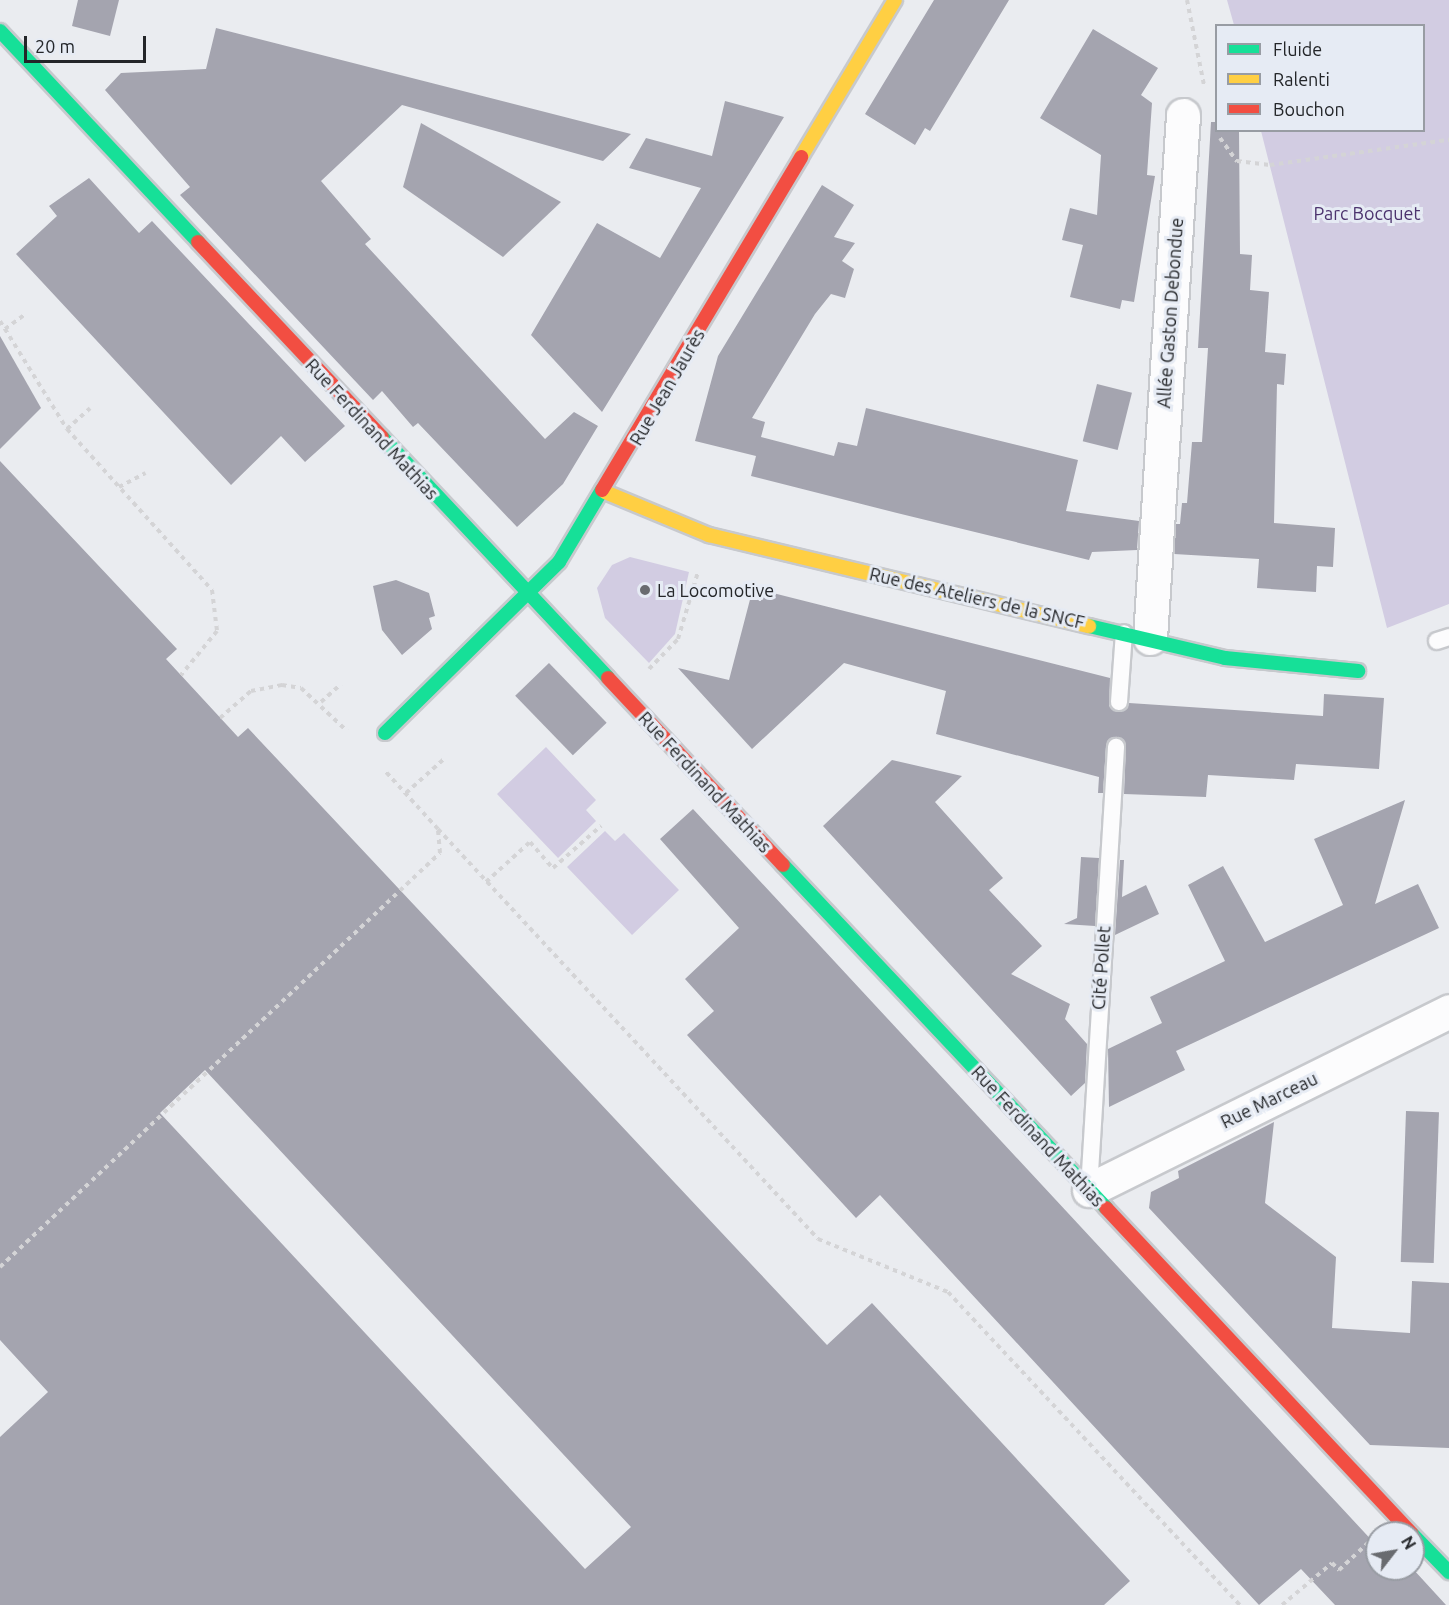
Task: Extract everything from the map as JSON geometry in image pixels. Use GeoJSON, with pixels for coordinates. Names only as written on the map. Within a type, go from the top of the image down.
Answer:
{"type":"FeatureCollection","features":[{"type":"Feature","properties":{"kind":"street","name":"Rue Jean Jaurès"},"geometry":{"type":"LineString","coordinates":[[385,733],[528,596],[559,562],[605,492],[895,0]]}},
{"type":"Feature","properties":{"kind":"street","name":"Rue Ferdinand Mathias"},"geometry":{"type":"LineString","coordinates":[[0,31],[528,596],[1400,1521]]}},
{"type":"Feature","properties":{"kind":"street","name":"Allée Gaston Debondue"},"geometry":{"type":"LineString","coordinates":[[1137,636],[1183,115]]}},
{"type":"Feature","properties":{"kind":"street","name":"Rue des Ateliers de la SNCF"},"geometry":{"type":"LineString","coordinates":[[605,492],[709,535],[1256,663],[1358,671]]}},
{"type":"Feature","properties":{"kind":"street","name":"Rue Marceau"},"geometry":{"type":"LineString","coordinates":[[1089,1191],[1449,1011]]}},
{"type":"Feature","properties":{"kind":"street","name":"Rue Ferdinand Mathias"},"geometry":{"type":"LineString","coordinates":[[1425,1547],[1449,1572]]}},
{"type":"Feature","properties":{"kind":"lane"},"geometry":{"type":"LineString","coordinates":[[1119,702],[1137,636]]}},
{"type":"Feature","properties":{"kind":"lane","name":"Cité Pollet"},"geometry":{"type":"LineString","coordinates":[[1089,1191],[1116,747]]}},
{"type":"Feature","properties":{"kind":"path"},"geometry":{"type":"LineString","coordinates":[[1183,115],[1206,94],[1187,0]]}},
{"type":"Feature","properties":{"kind":"path"},"geometry":{"type":"LineString","coordinates":[[1214,131],[1237,160],[1270,165],[1449,140]]}},
{"type":"Feature","properties":{"kind":"path"},"geometry":{"type":"LineString","coordinates":[[5,329],[26,314]]}},
{"type":"Feature","properties":{"kind":"path"},"geometry":{"type":"LineString","coordinates":[[0,321],[67,429],[119,488],[196,568],[218,607],[218,631],[181,675]]}},
{"type":"Feature","properties":{"kind":"path"},"geometry":{"type":"LineString","coordinates":[[67,429],[90,408]]}},
{"type":"Feature","properties":{"kind":"path"},"geometry":{"type":"LineString","coordinates":[[119,488],[145,472]]}},
{"type":"Feature","properties":{"kind":"path"},"geometry":{"type":"LineString","coordinates":[[622,694],[678,639],[709,535]]}},
{"type":"Feature","properties":{"kind":"path"},"geometry":{"type":"LineString","coordinates":[[321,702],[341,684]]}},
{"type":"Feature","properties":{"kind":"path"},"geometry":{"type":"LineString","coordinates":[[220,718],[265,686],[301,688],[321,702],[352,735]]}},
{"type":"Feature","properties":{"kind":"path"},"geometry":{"type":"LineString","coordinates":[[406,793],[445,758]]}},
{"type":"Feature","properties":{"kind":"path"},"geometry":{"type":"LineString","coordinates":[[383,769],[818,1239],[948,1292],[1240,1605]]}},
{"type":"Feature","properties":{"kind":"path"},"geometry":{"type":"LineString","coordinates":[[486,882],[530,842],[553,868],[601,826]]}},
{"type":"Feature","properties":{"kind":"path"},"geometry":{"type":"LineString","coordinates":[[0,1267],[418,876],[440,853],[438,829]]}},
{"type":"Feature","properties":{"kind":"path"},"geometry":{"type":"LineString","coordinates":[[1282,1605],[1332,1563],[1339,1570],[1365,1546]]}},
{"type":"Feature","properties":{"kind":"green space","name":"Parc Bocquet"},"geometry":{"type":"Polygon","coordinates":[[[1227,0],[1449,0],[1449,604],[1387,628],[1261,132],[1425,132],[1425,24],[1234,24],[1227,0]]]}},
{"type":"Feature","properties":{"kind":"green space"},"geometry":{"type":"Polygon","coordinates":[[[630,557],[689,572],[675,634],[649,663],[605,618],[597,588],[612,565],[630,557]]]}},
{"type":"Feature","properties":{"kind":"green space"},"geometry":{"type":"Polygon","coordinates":[[[546,747],[596,800],[586,810],[596,821],[558,858],[497,794],[546,747]]]}},
{"type":"Feature","properties":{"kind":"green space"},"geometry":{"type":"Polygon","coordinates":[[[605,831],[615,841],[624,833],[679,890],[632,935],[567,867],[605,831]]]}},
{"type":"Feature","properties":{"kind":"building"},"geometry":{"type":"Polygon","coordinates":[[[78,0],[119,0],[110,36],[72,26],[78,0]]]}},
{"type":"Feature","properties":{"kind":"building"},"geometry":{"type":"Polygon","coordinates":[[[934,0],[1009,0],[930,131],[925,128],[915,145],[865,114],[934,0]]]}},
{"type":"Feature","properties":{"kind":"building"},"geometry":{"type":"Polygon","coordinates":[[[216,28],[631,134],[603,161],[402,105],[321,181],[371,239],[365,244],[545,439],[574,412],[598,426],[563,484],[517,527],[418,423],[413,427],[382,391],[373,400],[180,195],[190,187],[105,90],[121,73],[206,69],[216,28]]]}},
{"type":"Feature","properties":{"kind":"building"},"geometry":{"type":"Polygon","coordinates":[[[1093,29],[1158,68],[1141,95],[1152,103],[1147,175],[1155,176],[1134,302],[1122,300],[1120,309],[1070,297],[1083,245],[1062,240],[1070,208],[1097,215],[1101,155],[1040,118],[1093,29]]]}},
{"type":"Feature","properties":{"kind":"building"},"geometry":{"type":"Polygon","coordinates":[[[725,101],[784,117],[602,412],[531,335],[597,223],[660,258],[701,188],[629,168],[646,138],[712,156],[725,101]]]}},
{"type":"Feature","properties":{"kind":"building"},"geometry":{"type":"Polygon","coordinates":[[[1211,122],[1215,122],[1215,132],[1239,132],[1240,254],[1252,255],[1250,290],[1269,292],[1265,352],[1286,354],[1284,385],[1277,384],[1274,523],[1335,528],[1333,567],[1317,566],[1316,592],[1257,588],[1259,559],[1174,554],[1176,524],[1180,524],[1182,503],[1187,503],[1192,442],[1202,442],[1208,348],[1198,348],[1211,122]]]}},
{"type":"Feature","properties":{"kind":"building"},"geometry":{"type":"Polygon","coordinates":[[[421,123],[561,202],[503,257],[403,187],[421,123]]]}},
{"type":"Feature","properties":{"kind":"building"},"geometry":{"type":"Polygon","coordinates":[[[89,178],[139,233],[152,221],[345,426],[305,462],[281,436],[231,485],[16,254],[57,216],[49,206],[89,178]]]}},
{"type":"Feature","properties":{"kind":"building"},"geometry":{"type":"Polygon","coordinates":[[[822,185],[854,205],[834,237],[855,243],[842,261],[854,269],[845,298],[831,294],[815,314],[752,418],[765,422],[761,437],[834,456],[838,442],[857,446],[866,408],[1078,460],[1066,511],[1139,521],[1137,550],[1092,552],[1089,560],[897,513],[751,476],[756,456],[695,441],[718,356],[822,185]]]}},
{"type":"Feature","properties":{"kind":"building"},"geometry":{"type":"Polygon","coordinates":[[[0,336],[41,408],[0,449],[0,336]]]}},
{"type":"Feature","properties":{"kind":"building"},"geometry":{"type":"Polygon","coordinates":[[[1097,384],[1132,393],[1118,450],[1083,441],[1097,384]]]}},
{"type":"Feature","properties":{"kind":"building"},"geometry":{"type":"Polygon","coordinates":[[[0,461],[177,649],[166,659],[238,737],[248,728],[827,1345],[872,1303],[1130,1581],[1104,1605],[0,1605],[0,1437],[48,1392],[0,1340],[0,461]],[[205,1070],[160,1113],[585,1569],[631,1527],[205,1070]]]}},
{"type":"Feature","properties":{"kind":"building"},"geometry":{"type":"Polygon","coordinates":[[[396,580],[429,593],[435,616],[429,618],[432,629],[402,655],[382,630],[373,586],[396,580]]]}},
{"type":"Feature","properties":{"kind":"building"},"geometry":{"type":"Polygon","coordinates":[[[753,588],[1110,678],[1109,706],[1118,712],[1129,703],[1323,716],[1324,694],[1384,698],[1379,769],[1296,764],[1294,780],[1208,775],[1206,797],[1124,794],[1126,747],[1116,737],[1106,746],[1103,793],[1098,793],[1099,777],[936,734],[946,691],[844,663],[752,749],[678,668],[729,680],[753,588]]]}},
{"type":"Feature","properties":{"kind":"building"},"geometry":{"type":"Polygon","coordinates":[[[549,663],[607,723],[573,755],[515,696],[549,663]]]}},
{"type":"Feature","properties":{"kind":"building"},"geometry":{"type":"Polygon","coordinates":[[[892,760],[962,776],[935,802],[1003,878],[989,890],[1042,946],[1011,974],[1070,1004],[1065,1019],[1087,1044],[1085,1083],[1071,1096],[823,826],[892,760]]]}},
{"type":"Feature","properties":{"kind":"building"},"geometry":{"type":"Polygon","coordinates":[[[1405,800],[1375,904],[1418,884],[1439,928],[1176,1051],[1185,1070],[1109,1107],[1108,1049],[1162,1023],[1150,997],[1225,961],[1188,885],[1223,866],[1265,942],[1343,905],[1314,839],[1405,800]]]}},
{"type":"Feature","properties":{"kind":"building"},"geometry":{"type":"Polygon","coordinates":[[[693,809],[1365,1533],[1365,1581],[1424,1581],[1446,1605],[1335,1605],[1301,1569],[1259,1605],[880,1195],[856,1218],[687,1035],[714,1011],[685,979],[739,928],[660,839],[693,809]]]}},
{"type":"Feature","properties":{"kind":"building"},"geometry":{"type":"Polygon","coordinates":[[[1081,857],[1099,858],[1095,926],[1064,924],[1077,918],[1081,857]]]}},
{"type":"Feature","properties":{"kind":"building"},"geometry":{"type":"Polygon","coordinates":[[[1120,860],[1124,860],[1122,897],[1146,885],[1159,914],[1115,935],[1120,860]]]}},
{"type":"Feature","properties":{"kind":"building"},"geometry":{"type":"Polygon","coordinates":[[[1406,1111],[1439,1112],[1434,1263],[1401,1262],[1406,1111]]]}},
{"type":"Feature","properties":{"kind":"building"},"geometry":{"type":"Polygon","coordinates":[[[1274,1122],[1265,1203],[1336,1257],[1332,1328],[1410,1333],[1412,1281],[1449,1283],[1449,1448],[1370,1445],[1149,1208],[1151,1192],[1179,1178],[1178,1171],[1274,1122]]]}},
{"type":"Feature","properties":{"kind":"traffic: fast"},"geometry":{"type":"LineString","coordinates":[[0,31],[198,242]]}},
{"type":"Feature","properties":{"kind":"traffic: fast"},"geometry":{"type":"LineString","coordinates":[[382,437],[608,678]]}},
{"type":"Feature","properties":{"kind":"traffic: fast"},"geometry":{"type":"LineString","coordinates":[[385,733],[559,562],[602,490]]}},
{"type":"Feature","properties":{"kind":"traffic: fast"},"geometry":{"type":"LineString","coordinates":[[1089,626],[1225,658],[1358,671]]}},
{"type":"Feature","properties":{"kind":"traffic: fast"},"geometry":{"type":"LineString","coordinates":[[783,865],[1106,1208]]}},
{"type":"Feature","properties":{"kind":"traffic: fast"},"geometry":{"type":"LineString","coordinates":[[1425,1547],[1449,1572]]}},
{"type":"Feature","properties":{"kind":"traffic: slow"},"geometry":{"type":"LineString","coordinates":[[801,157],[895,0]]}},
{"type":"Feature","properties":{"kind":"traffic: slow"},"geometry":{"type":"LineString","coordinates":[[605,492],[709,535],[1089,626]]}},
{"type":"Feature","properties":{"kind":"traffic: jam"},"geometry":{"type":"LineString","coordinates":[[602,490],[801,157]]}},
{"type":"Feature","properties":{"kind":"traffic: jam"},"geometry":{"type":"LineString","coordinates":[[198,242],[382,437]]}},
{"type":"Feature","properties":{"kind":"traffic: jam"},"geometry":{"type":"LineString","coordinates":[[608,678],[783,865]]}},
{"type":"Feature","properties":{"kind":"traffic: jam"},"geometry":{"type":"LineString","coordinates":[[1106,1208],[1400,1521]]}},
{"type":"Feature","properties":{"kind":"place","name":"La Locomotive"},"geometry":{"type":"Point","coordinates":[645,590]}}]}
